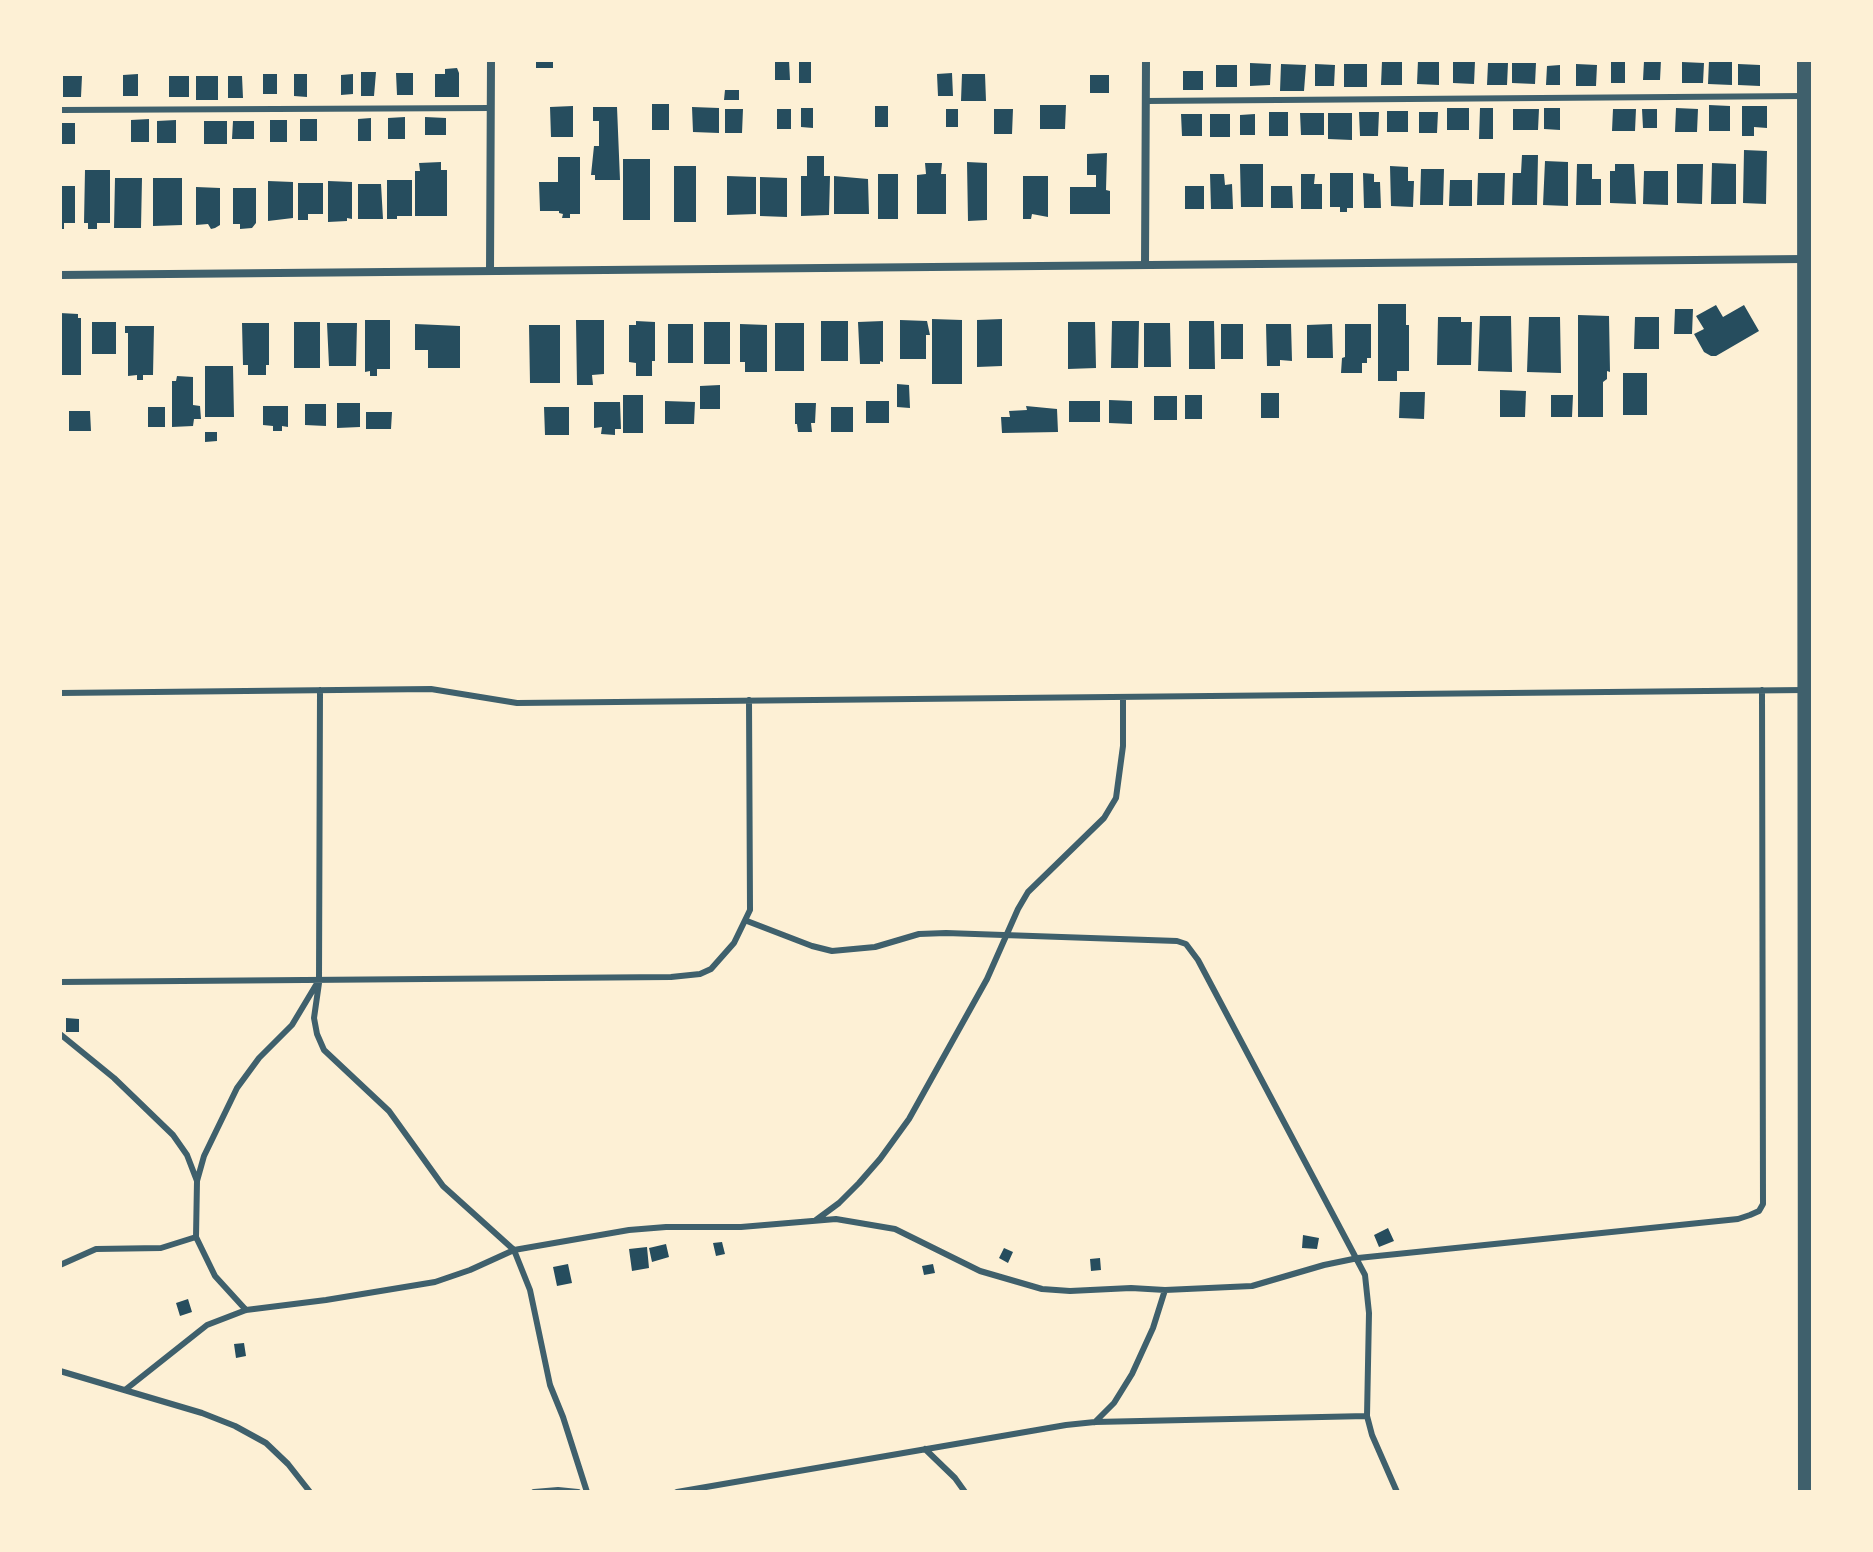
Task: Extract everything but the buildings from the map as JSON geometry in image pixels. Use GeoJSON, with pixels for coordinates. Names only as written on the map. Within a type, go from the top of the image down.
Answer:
{"type":"FeatureCollection","features":[{"type":"Feature","properties":{"kind":"street"},"geometry":{"type":"LineString","coordinates":[[490,271],[491,60]]}},
{"type":"Feature","properties":{"kind":"street"},"geometry":{"type":"LineString","coordinates":[[1145,265],[1146,60]]}},
{"type":"Feature","properties":{"kind":"street"},"geometry":{"type":"LineString","coordinates":[[1804,60],[1809,259],[1805,690],[1805,1492]]}},
{"type":"Feature","properties":{"kind":"street"},"geometry":{"type":"LineString","coordinates":[[60,275],[1809,259]]}},
{"type":"Feature","properties":{"kind":"lane"},"geometry":{"type":"LineString","coordinates":[[1146,101],[1804,96]]}},
{"type":"Feature","properties":{"kind":"lane"},"geometry":{"type":"LineString","coordinates":[[60,110],[491,108]]}},
{"type":"Feature","properties":{"kind":"lane"},"geometry":{"type":"LineString","coordinates":[[60,693],[431,689],[517,703],[1805,690]]}},
{"type":"Feature","properties":{"kind":"lane"},"geometry":{"type":"LineString","coordinates":[[320,690],[319,980],[314,1018],[317,1034],[324,1050],[389,1111],[443,1186],[514,1250],[530,1290],[550,1385],[587,1492]]}},
{"type":"Feature","properties":{"kind":"lane"},"geometry":{"type":"LineString","coordinates":[[125,1390],[207,1325],[246,1310],[435,1282],[514,1250],[629,1230],[741,1227],[836,1219],[895,1229],[980,1271],[1042,1289],[1165,1290],[1252,1286],[1358,1258],[1738,1219],[1759,1211],[1763,1204],[1762,690]]}},
{"type":"Feature","properties":{"kind":"lane"},"geometry":{"type":"LineString","coordinates":[[816,1220],[859,1183],[909,1119],[987,979],[1028,892],[1104,818],[1116,798],[1121,774],[1123,697]]}},
{"type":"Feature","properties":{"kind":"lane"},"geometry":{"type":"LineString","coordinates":[[60,982],[687,976],[711,969],[734,943],[747,921],[751,896],[749,700]]}},
{"type":"Feature","properties":{"kind":"lane"},"geometry":{"type":"LineString","coordinates":[[747,921],[832,951],[875,947],[919,934],[1177,941],[1186,944],[1206,974],[1358,1258],[1368,1292],[1367,1416],[1397,1492]]}},
{"type":"Feature","properties":{"kind":"lane"},"geometry":{"type":"LineString","coordinates":[[246,1310],[215,1276],[196,1237],[197,1181],[204,1156],[237,1088],[259,1058],[292,1025],[319,980]]}},
{"type":"Feature","properties":{"kind":"lane"},"geometry":{"type":"LineString","coordinates":[[60,1034],[114,1078],[173,1135],[187,1155],[197,1181]]}},
{"type":"Feature","properties":{"kind":"lane"},"geometry":{"type":"LineString","coordinates":[[60,1265],[96,1249],[161,1248],[196,1237]]}},
{"type":"Feature","properties":{"kind":"lane"},"geometry":{"type":"LineString","coordinates":[[1095,1422],[1114,1403],[1132,1374],[1153,1328],[1165,1290]]}},
{"type":"Feature","properties":{"kind":"lane"},"geometry":{"type":"LineString","coordinates":[[60,1371],[235,1426],[266,1443],[310,1492]]}},
{"type":"Feature","properties":{"kind":"lane"},"geometry":{"type":"LineString","coordinates":[[677,1492],[1095,1422],[1367,1416]]}},
{"type":"Feature","properties":{"kind":"lane"},"geometry":{"type":"LineString","coordinates":[[925,1449],[965,1492]]}},
{"type":"Feature","properties":{"kind":"lane"},"geometry":{"type":"LineString","coordinates":[[534,1492],[578,1492]]}}]}
